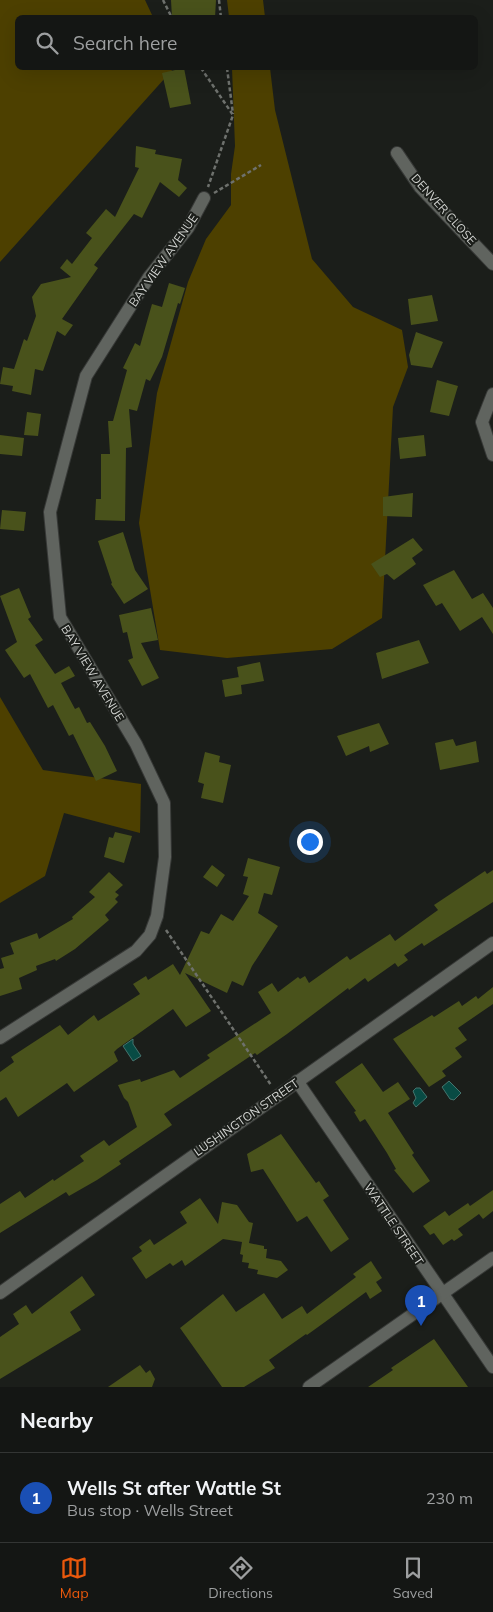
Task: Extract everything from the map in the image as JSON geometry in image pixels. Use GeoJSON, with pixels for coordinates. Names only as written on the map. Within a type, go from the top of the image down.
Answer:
{"type":"FeatureCollection","features":[{"type":"Feature","properties":{"kind":"street","name":"DENVER CLOSE"},"geometry":{"type":"LineString","coordinates":[[397,153],[420,187],[493,264]]}},
{"type":"Feature","properties":{"kind":"street","name":"BAY VIEW AVENUE"},"geometry":{"type":"LineString","coordinates":[[0,1038],[136,951],[150,935],[157,916],[165,857],[164,803],[136,744],[60,617],[50,512],[86,376],[149,276],[188,228],[204,198]]}},
{"type":"Feature","properties":{"kind":"street"},"geometry":{"type":"LineString","coordinates":[[493,394],[482,422],[493,455]]}},
{"type":"Feature","properties":{"kind":"street","name":"LUSHINGTON STREET"},"geometry":{"type":"LineString","coordinates":[[0,1293],[278,1094],[493,944]]}},
{"type":"Feature","properties":{"kind":"street","name":"WATTLE STREET"},"geometry":{"type":"LineString","coordinates":[[297,1081],[493,1367]]}},
{"type":"Feature","properties":{"kind":"street"},"geometry":{"type":"LineString","coordinates":[[310,1387],[493,1258]]}},
{"type":"Feature","properties":{"kind":"path"},"geometry":{"type":"LineString","coordinates":[[163,0],[170,15]]}},
{"type":"Feature","properties":{"kind":"path"},"geometry":{"type":"LineString","coordinates":[[219,0],[221,15]]}},
{"type":"Feature","properties":{"kind":"path"},"geometry":{"type":"LineString","coordinates":[[202,70],[233,116]]}},
{"type":"Feature","properties":{"kind":"path"},"geometry":{"type":"LineString","coordinates":[[204,198],[233,116],[227,70]]}},
{"type":"Feature","properties":{"kind":"path"},"geometry":{"type":"LineString","coordinates":[[204,198],[261,165]]}},
{"type":"Feature","properties":{"kind":"path"},"geometry":{"type":"LineString","coordinates":[[157,916],[278,1094]]}},
{"type":"Feature","properties":{"kind":"shaded area"},"geometry":{"type":"Polygon","coordinates":[[[0,0],[145,0],[152,15],[15,15],[15,70],[172,70],[0,262],[0,0]]]}},
{"type":"Feature","properties":{"kind":"shaded area"},"geometry":{"type":"Polygon","coordinates":[[[227,0],[263,0],[265,15],[229,15],[227,0]]]}},
{"type":"Feature","properties":{"kind":"shaded area"},"geometry":{"type":"Polygon","coordinates":[[[232,70],[270,70],[275,110],[312,259],[353,307],[402,330],[408,367],[393,407],[382,618],[332,649],[227,658],[160,650],[139,523],[157,393],[188,282],[206,239],[231,205],[231,174],[235,146],[232,70]]]}},
{"type":"Feature","properties":{"kind":"shaded area"},"geometry":{"type":"Polygon","coordinates":[[[0,697],[43,770],[141,784],[140,833],[64,813],[45,876],[0,903],[0,697]]]}},
{"type":"Feature","properties":{"kind":"water"},"geometry":{"type":"Polygon","coordinates":[[[133,1039],[133,1044],[141,1056],[133,1061],[123,1046],[133,1039]]]}},
{"type":"Feature","properties":{"kind":"water"},"geometry":{"type":"Polygon","coordinates":[[[449,1081],[461,1093],[454,1100],[450,1099],[442,1087],[449,1081]]]}},
{"type":"Feature","properties":{"kind":"water"},"geometry":{"type":"Polygon","coordinates":[[[416,1088],[420,1088],[427,1097],[416,1107],[413,1103],[416,1098],[413,1091],[416,1088]]]}},
{"type":"Feature","properties":{"kind":"building"},"geometry":{"type":"Polygon","coordinates":[[[171,0],[216,0],[215,15],[172,15],[171,0]]]}},
{"type":"Feature","properties":{"kind":"building"},"geometry":{"type":"Polygon","coordinates":[[[184,70],[191,104],[170,108],[162,73],[184,70]]]}},
{"type":"Feature","properties":{"kind":"building"},"geometry":{"type":"Polygon","coordinates":[[[136,146],[156,150],[155,154],[182,159],[178,180],[187,188],[179,197],[160,182],[142,218],[134,214],[94,265],[98,268],[62,319],[73,325],[65,336],[57,331],[43,371],[35,369],[31,395],[12,391],[13,386],[0,384],[3,367],[14,369],[24,339],[27,341],[36,316],[32,297],[41,284],[71,277],[60,268],[67,259],[72,264],[92,238],[86,233],[106,209],[115,217],[139,168],[135,167],[136,146]]]}},
{"type":"Feature","properties":{"kind":"building"},"geometry":{"type":"Polygon","coordinates":[[[169,283],[185,288],[180,304],[178,303],[162,357],[150,381],[146,379],[137,411],[129,409],[132,447],[126,448],[125,521],[95,520],[96,499],[101,499],[101,454],[110,454],[108,421],[113,421],[127,370],[123,368],[135,343],[140,346],[152,304],[162,307],[169,283]]]}},
{"type":"Feature","properties":{"kind":"building"},"geometry":{"type":"Polygon","coordinates":[[[432,295],[438,321],[411,325],[408,299],[432,295]]]}},
{"type":"Feature","properties":{"kind":"building"},"geometry":{"type":"Polygon","coordinates":[[[416,332],[443,342],[432,368],[411,365],[409,355],[416,332]]]}},
{"type":"Feature","properties":{"kind":"building"},"geometry":{"type":"Polygon","coordinates":[[[437,380],[458,386],[449,416],[430,412],[437,380]]]}},
{"type":"Feature","properties":{"kind":"building"},"geometry":{"type":"Polygon","coordinates":[[[27,412],[41,414],[38,436],[24,435],[27,412]]]}},
{"type":"Feature","properties":{"kind":"building"},"geometry":{"type":"Polygon","coordinates":[[[0,435],[24,438],[22,456],[0,454],[0,435]]]}},
{"type":"Feature","properties":{"kind":"building"},"geometry":{"type":"Polygon","coordinates":[[[424,435],[426,456],[400,459],[398,438],[424,435]]]}},
{"type":"Feature","properties":{"kind":"building"},"geometry":{"type":"Polygon","coordinates":[[[413,493],[412,517],[383,516],[383,497],[413,493]]]}},
{"type":"Feature","properties":{"kind":"building"},"geometry":{"type":"Polygon","coordinates":[[[2,510],[26,512],[24,531],[0,529],[2,510]]]}},
{"type":"Feature","properties":{"kind":"building"},"geometry":{"type":"Polygon","coordinates":[[[123,532],[135,570],[148,589],[124,604],[111,584],[98,541],[123,532]]]}},
{"type":"Feature","properties":{"kind":"building"},"geometry":{"type":"Polygon","coordinates":[[[413,538],[423,550],[412,558],[416,564],[394,580],[387,574],[380,577],[371,564],[413,538]]]}},
{"type":"Feature","properties":{"kind":"building"},"geometry":{"type":"Polygon","coordinates":[[[454,570],[472,599],[483,593],[493,608],[493,634],[482,617],[460,631],[442,603],[436,606],[423,585],[454,570]]]}},
{"type":"Feature","properties":{"kind":"building"},"geometry":{"type":"Polygon","coordinates":[[[19,588],[31,617],[28,619],[43,640],[35,645],[55,674],[69,666],[75,676],[61,683],[75,709],[79,707],[87,723],[90,722],[105,746],[117,771],[96,781],[73,734],[69,736],[53,705],[48,708],[30,674],[24,678],[5,650],[17,642],[0,596],[19,588]]]}},
{"type":"Feature","properties":{"kind":"building"},"geometry":{"type":"Polygon","coordinates":[[[151,608],[158,640],[141,643],[159,678],[142,686],[128,660],[133,658],[127,632],[123,633],[119,615],[151,608]]]}},
{"type":"Feature","properties":{"kind":"building"},"geometry":{"type":"Polygon","coordinates":[[[419,640],[429,663],[382,679],[376,653],[419,640]]]}},
{"type":"Feature","properties":{"kind":"building"},"geometry":{"type":"Polygon","coordinates":[[[260,662],[264,681],[241,685],[242,694],[225,697],[222,680],[239,677],[237,667],[260,662]]]}},
{"type":"Feature","properties":{"kind":"building"},"geometry":{"type":"Polygon","coordinates":[[[379,723],[389,744],[370,752],[369,746],[346,756],[337,736],[379,723]]]}},
{"type":"Feature","properties":{"kind":"building"},"geometry":{"type":"Polygon","coordinates":[[[453,739],[456,746],[476,741],[479,762],[440,770],[435,743],[453,739]]]}},
{"type":"Feature","properties":{"kind":"building"},"geometry":{"type":"Polygon","coordinates":[[[205,752],[220,756],[219,762],[231,765],[223,803],[201,798],[204,784],[198,782],[205,752]]]}},
{"type":"Feature","properties":{"kind":"building"},"geometry":{"type":"Polygon","coordinates":[[[115,832],[132,836],[124,863],[104,857],[109,837],[113,838],[115,832]]]}},
{"type":"Feature","properties":{"kind":"building"},"geometry":{"type":"Polygon","coordinates":[[[248,858],[280,867],[272,895],[264,893],[258,913],[278,926],[252,966],[243,986],[232,981],[227,993],[185,973],[211,1011],[186,1027],[173,1009],[117,1049],[114,1052],[118,1061],[74,1092],[67,1083],[18,1117],[6,1097],[0,1101],[0,1072],[14,1062],[11,1057],[60,1025],[68,1035],[94,1015],[98,1021],[140,994],[133,984],[146,976],[148,980],[173,964],[180,975],[201,931],[209,934],[221,914],[233,921],[249,896],[243,894],[248,877],[243,876],[248,858]]]}},
{"type":"Feature","properties":{"kind":"building"},"geometry":{"type":"Polygon","coordinates":[[[212,865],[225,875],[217,887],[203,877],[212,865]]]}},
{"type":"Feature","properties":{"kind":"building"},"geometry":{"type":"Polygon","coordinates":[[[493,870],[493,902],[424,946],[422,943],[404,955],[408,960],[398,967],[395,963],[368,982],[365,978],[349,990],[348,988],[257,1055],[255,1053],[164,1114],[172,1125],[119,1161],[121,1164],[69,1196],[66,1192],[0,1233],[0,1204],[20,1191],[25,1198],[84,1161],[80,1156],[104,1140],[109,1146],[137,1127],[128,1102],[118,1085],[140,1079],[141,1082],[174,1070],[180,1078],[210,1058],[207,1055],[271,1013],[258,992],[272,983],[278,992],[298,977],[300,979],[305,976],[309,983],[347,956],[350,960],[390,934],[395,941],[438,910],[434,905],[485,871],[487,874],[493,870]]]}},
{"type":"Feature","properties":{"kind":"building"},"geometry":{"type":"Polygon","coordinates":[[[109,872],[123,885],[115,892],[119,895],[115,899],[118,902],[105,915],[109,920],[75,949],[56,961],[55,959],[36,966],[37,970],[19,978],[22,989],[0,996],[0,969],[4,968],[1,958],[14,954],[10,943],[37,933],[39,939],[73,919],[72,917],[95,897],[89,892],[109,872]]]}},
{"type":"Feature","properties":{"kind":"building"},"geometry":{"type":"Polygon","coordinates":[[[493,987],[493,1004],[458,1028],[467,1040],[455,1048],[462,1057],[442,1071],[446,1076],[429,1087],[393,1039],[459,1001],[462,1006],[476,996],[478,999],[493,987]]]}},
{"type":"Feature","properties":{"kind":"building"},"geometry":{"type":"Polygon","coordinates":[[[362,1063],[383,1092],[398,1082],[410,1099],[388,1113],[414,1153],[412,1155],[430,1181],[413,1193],[394,1170],[396,1169],[387,1153],[365,1119],[360,1122],[354,1112],[356,1111],[335,1082],[362,1063]]]}},
{"type":"Feature","properties":{"kind":"building"},"geometry":{"type":"Polygon","coordinates":[[[281,1134],[316,1183],[319,1181],[329,1196],[323,1200],[349,1239],[331,1252],[307,1216],[297,1222],[263,1169],[251,1172],[247,1154],[281,1134]]]}},
{"type":"Feature","properties":{"kind":"building"},"geometry":{"type":"Polygon","coordinates":[[[493,1190],[493,1211],[483,1219],[479,1214],[458,1229],[463,1235],[454,1241],[452,1239],[443,1245],[434,1233],[430,1235],[423,1226],[445,1211],[449,1216],[468,1203],[470,1206],[493,1190]]]}},
{"type":"Feature","properties":{"kind":"building"},"geometry":{"type":"Polygon","coordinates":[[[200,1198],[218,1224],[222,1202],[237,1205],[249,1222],[253,1223],[249,1243],[264,1246],[264,1249],[267,1249],[266,1258],[281,1261],[288,1270],[277,1278],[257,1274],[258,1270],[248,1268],[249,1263],[242,1262],[243,1255],[240,1254],[242,1242],[223,1239],[185,1266],[182,1260],[173,1266],[170,1263],[146,1279],[132,1258],[142,1251],[139,1247],[150,1239],[154,1245],[187,1223],[180,1212],[200,1198]]]}},
{"type":"Feature","properties":{"kind":"building"},"geometry":{"type":"Polygon","coordinates":[[[371,1261],[382,1278],[376,1282],[382,1291],[370,1299],[366,1292],[269,1360],[275,1368],[244,1387],[222,1387],[180,1328],[223,1294],[236,1312],[264,1293],[282,1319],[302,1306],[307,1314],[356,1277],[353,1274],[371,1261]]]}},
{"type":"Feature","properties":{"kind":"building"},"geometry":{"type":"Polygon","coordinates":[[[82,1276],[95,1295],[70,1312],[81,1330],[0,1379],[0,1337],[19,1324],[13,1314],[26,1305],[32,1314],[82,1276]]]}},
{"type":"Feature","properties":{"kind":"building"},"geometry":{"type":"Polygon","coordinates":[[[434,1339],[468,1387],[368,1387],[393,1370],[391,1368],[434,1339]]]}},
{"type":"Feature","properties":{"kind":"building"},"geometry":{"type":"Polygon","coordinates":[[[140,1365],[146,1373],[150,1370],[155,1379],[152,1387],[108,1387],[140,1365]]]}},
{"type":"Feature","properties":{"kind":"place","name":"Wells St after Wattle St"},"geometry":{"type":"Point","coordinates":[421,1326]}}]}
